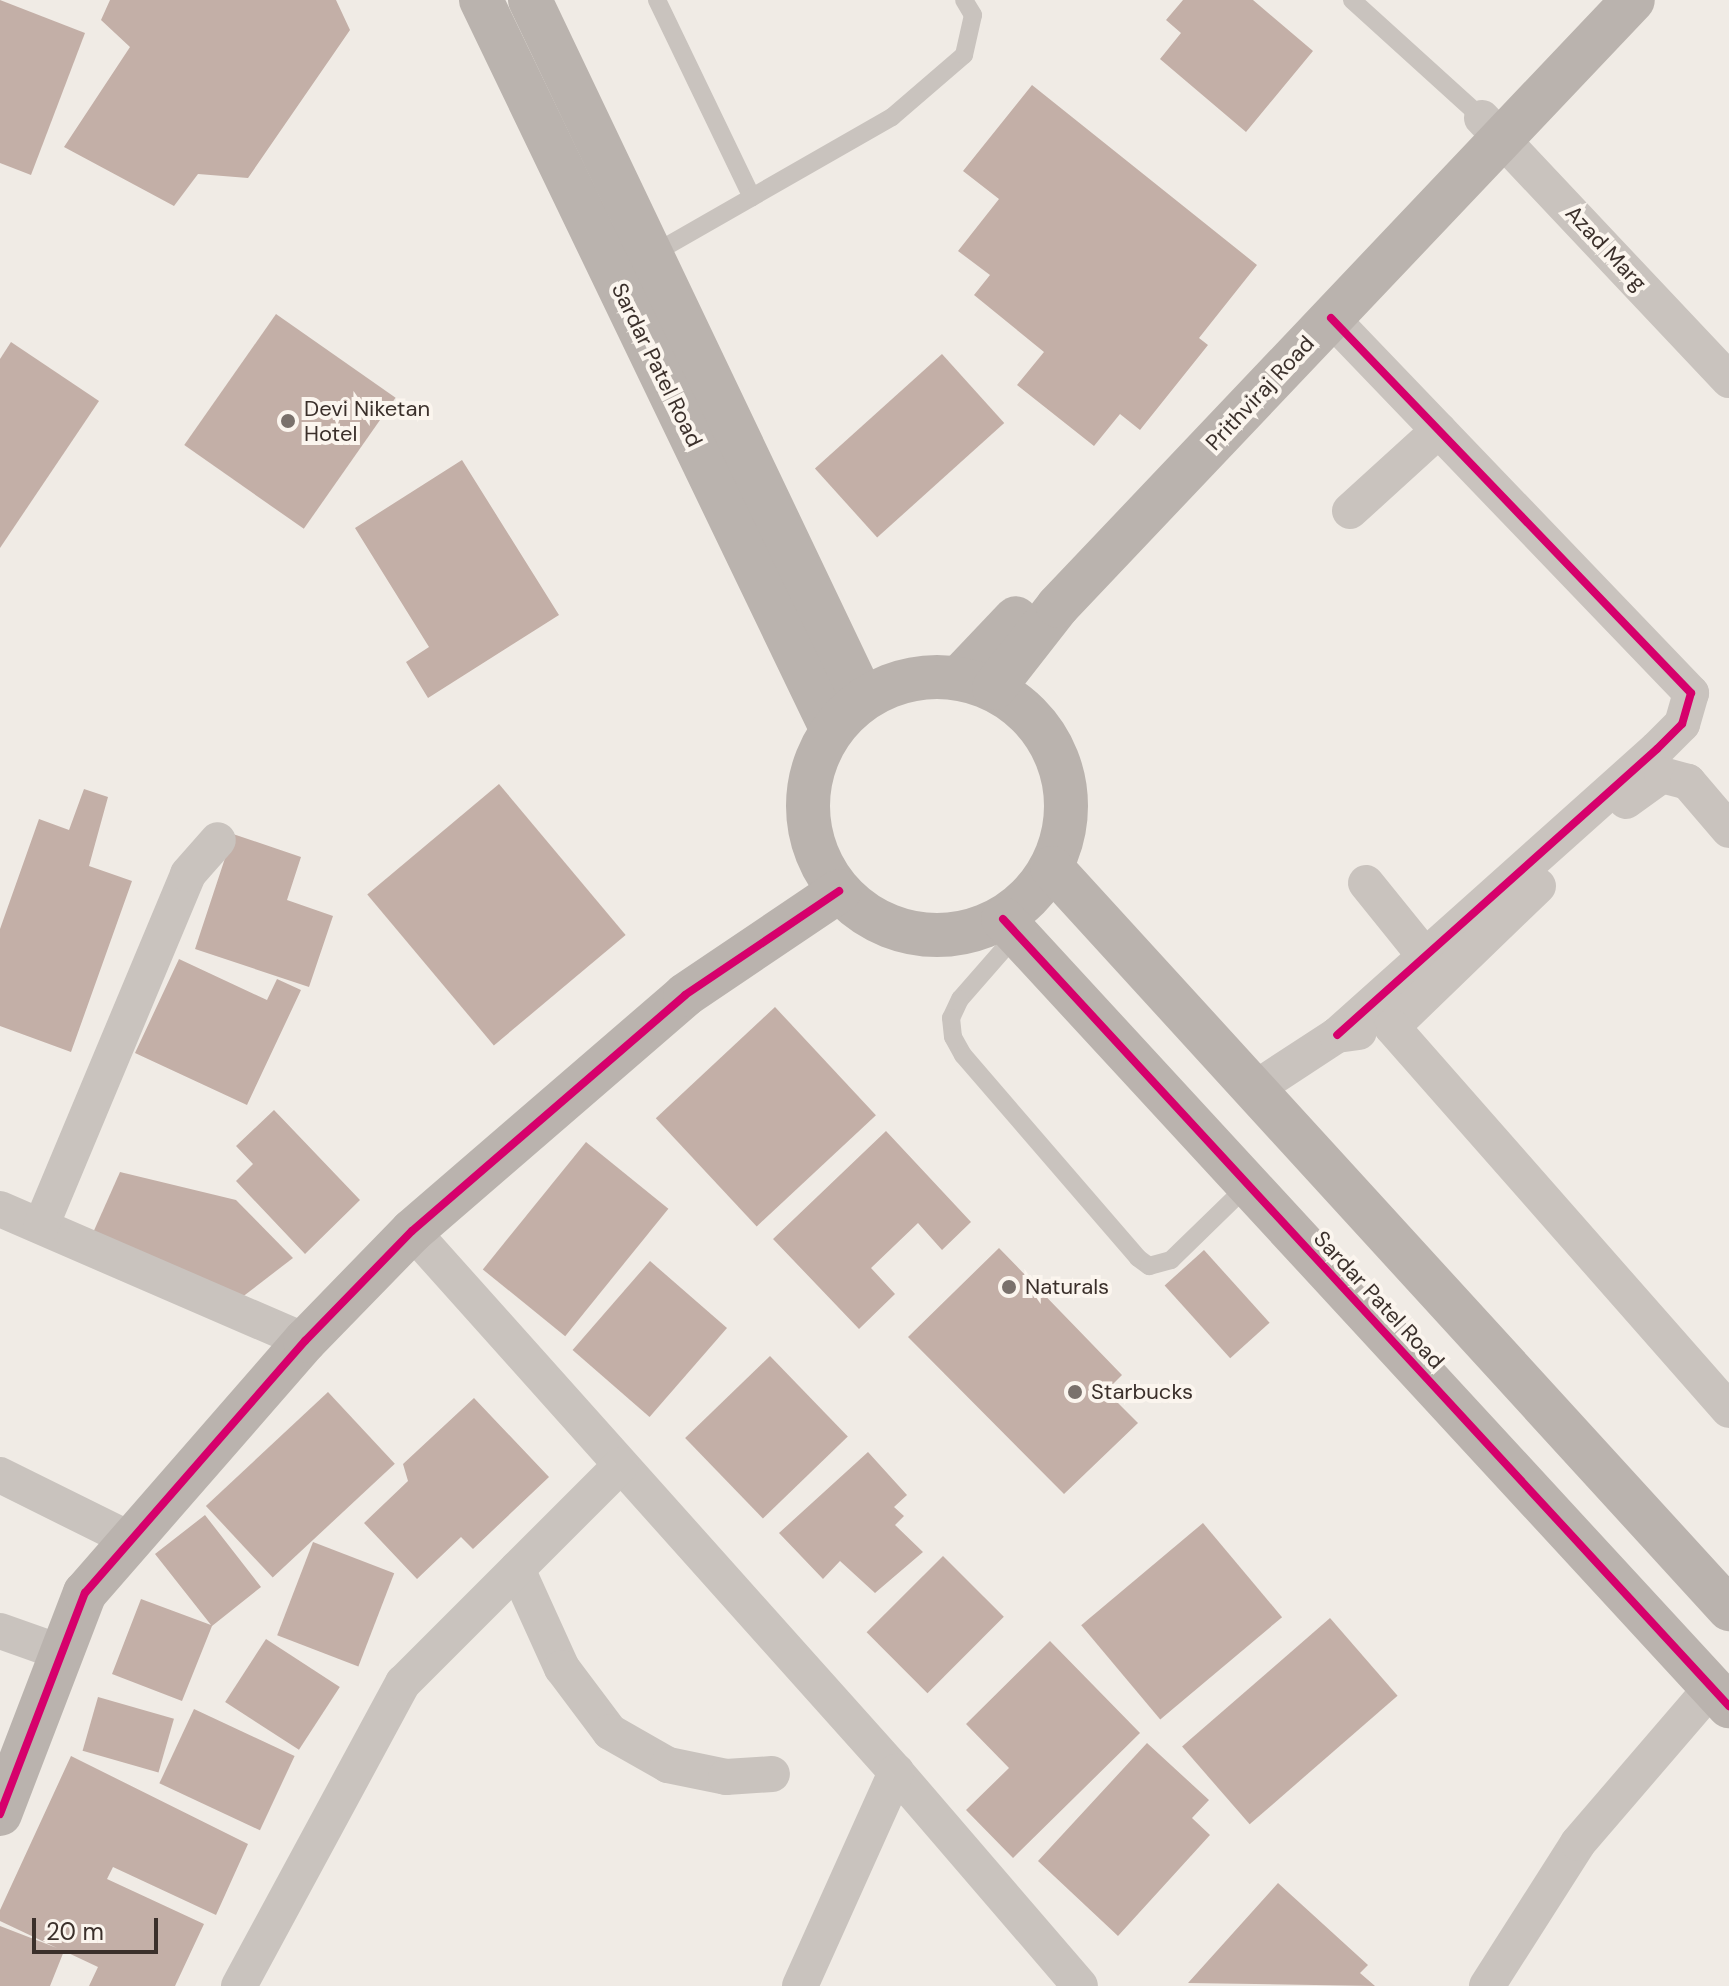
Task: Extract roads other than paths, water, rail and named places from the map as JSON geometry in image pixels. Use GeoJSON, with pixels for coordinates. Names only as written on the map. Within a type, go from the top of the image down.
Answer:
{"type":"FeatureCollection","features":[{"type":"Feature","properties":{"kind":"street","name":"Sardar Patel Road"},"geometry":{"type":"LineString","coordinates":[[481,0],[832,730]]}},
{"type":"Feature","properties":{"kind":"street","name":"Sardar Patel Road"},"geometry":{"type":"LineString","coordinates":[[530,0],[863,699]]}},
{"type":"Feature","properties":{"kind":"street","name":"Prithviraj Road"},"geometry":{"type":"LineString","coordinates":[[977,683],[1058,606],[1331,318],[1492,127],[1592,0]]}},
{"type":"Feature","properties":{"kind":"street","name":"Prithviraj Road"},"geometry":{"type":"LineString","coordinates":[[977,683],[1492,127],[1633,0]]}},
{"type":"Feature","properties":{"kind":"street","name":"Azad Marg"},"geometry":{"type":"LineString","coordinates":[[1492,127],[1729,380]]}},
{"type":"Feature","properties":{"kind":"street"},"geometry":{"type":"LineString","coordinates":[[1253,1090],[1337,1035],[1657,749],[1682,724],[1691,693],[1331,318]]}},
{"type":"Feature","properties":{"kind":"street"},"geometry":{"type":"LineString","coordinates":[[1350,511],[1439,430]]}},
{"type":"Feature","properties":{"kind":"street"},"geometry":{"type":"LineString","coordinates":[[910,678],[977,683],[1035,720],[1061,765],[1067,818],[1052,868],[1010,926],[934,936],[898,931],[866,915],[839,891],[817,854],[808,812],[813,769],[832,730],[863,699],[910,678]]}},
{"type":"Feature","properties":{"kind":"street"},"geometry":{"type":"LineString","coordinates":[[1337,1035],[1392,1027],[1644,784],[1662,775],[1688,782],[1729,830]]}},
{"type":"Feature","properties":{"kind":"street"},"geometry":{"type":"LineString","coordinates":[[41,1226],[188,874],[218,840]]}},
{"type":"Feature","properties":{"kind":"street"},"geometry":{"type":"LineString","coordinates":[[1052,868],[1253,1090],[1725,1597]]}},
{"type":"Feature","properties":{"kind":"street"},"geometry":{"type":"LineString","coordinates":[[1366,883],[1425,956]]}},
{"type":"Feature","properties":{"kind":"street"},"geometry":{"type":"LineString","coordinates":[[0,1814],[65,1654],[85,1593],[305,1341],[412,1231],[685,995],[839,891]]}},
{"type":"Feature","properties":{"kind":"street","name":"Sardar Patel Road"},"geometry":{"type":"LineString","coordinates":[[1010,926],[1721,1696]]}},
{"type":"Feature","properties":{"kind":"street"},"geometry":{"type":"LineString","coordinates":[[1392,1027],[1729,1410]]}},
{"type":"Feature","properties":{"kind":"street"},"geometry":{"type":"LineString","coordinates":[[0,1209],[305,1341]]}},
{"type":"Feature","properties":{"kind":"street"},"geometry":{"type":"LineString","coordinates":[[412,1231],[896,1772],[1080,1986]]}},
{"type":"Feature","properties":{"kind":"street"},"geometry":{"type":"LineString","coordinates":[[239,1986],[403,1683],[621,1465]]}},
{"type":"Feature","properties":{"kind":"street"},"geometry":{"type":"LineString","coordinates":[[0,1475],[131,1540]]}},
{"type":"Feature","properties":{"kind":"street"},"geometry":{"type":"LineString","coordinates":[[517,1569],[562,1668],[610,1732],[668,1765],[726,1777],[772,1774]]}},
{"type":"Feature","properties":{"kind":"street"},"geometry":{"type":"LineString","coordinates":[[0,1631],[65,1654]]}},
{"type":"Feature","properties":{"kind":"street"},"geometry":{"type":"LineString","coordinates":[[1487,1986],[1578,1843],[1721,1696]]}},
{"type":"Feature","properties":{"kind":"street"},"geometry":{"type":"LineString","coordinates":[[800,1986],[896,1772]]}},
{"type":"Feature","properties":{"kind":"lane"},"geometry":{"type":"LineString","coordinates":[[657,0],[752,197]]}},
{"type":"Feature","properties":{"kind":"lane"},"geometry":{"type":"LineString","coordinates":[[651,255],[892,117],[964,55],[973,15],[964,0]]}},
{"type":"Feature","properties":{"kind":"lane"},"geometry":{"type":"LineString","coordinates":[[1352,0],[1492,127]]}},
{"type":"Feature","properties":{"kind":"lane"},"geometry":{"type":"LineString","coordinates":[[1010,926],[960,999],[951,1018],[953,1037],[963,1055],[1138,1258],[1149,1266],[1171,1260],[1248,1185]]}},
{"type":"Feature","properties":{"kind":"place","name":"Devi Niketan Hotel"},"geometry":{"type":"Point","coordinates":[288,421]}},
{"type":"Feature","properties":{"kind":"place","name":"Naturals"},"geometry":{"type":"Point","coordinates":[1009,1287]}},
{"type":"Feature","properties":{"kind":"place","name":"Starbucks"},"geometry":{"type":"Point","coordinates":[1075,1392]}}]}
